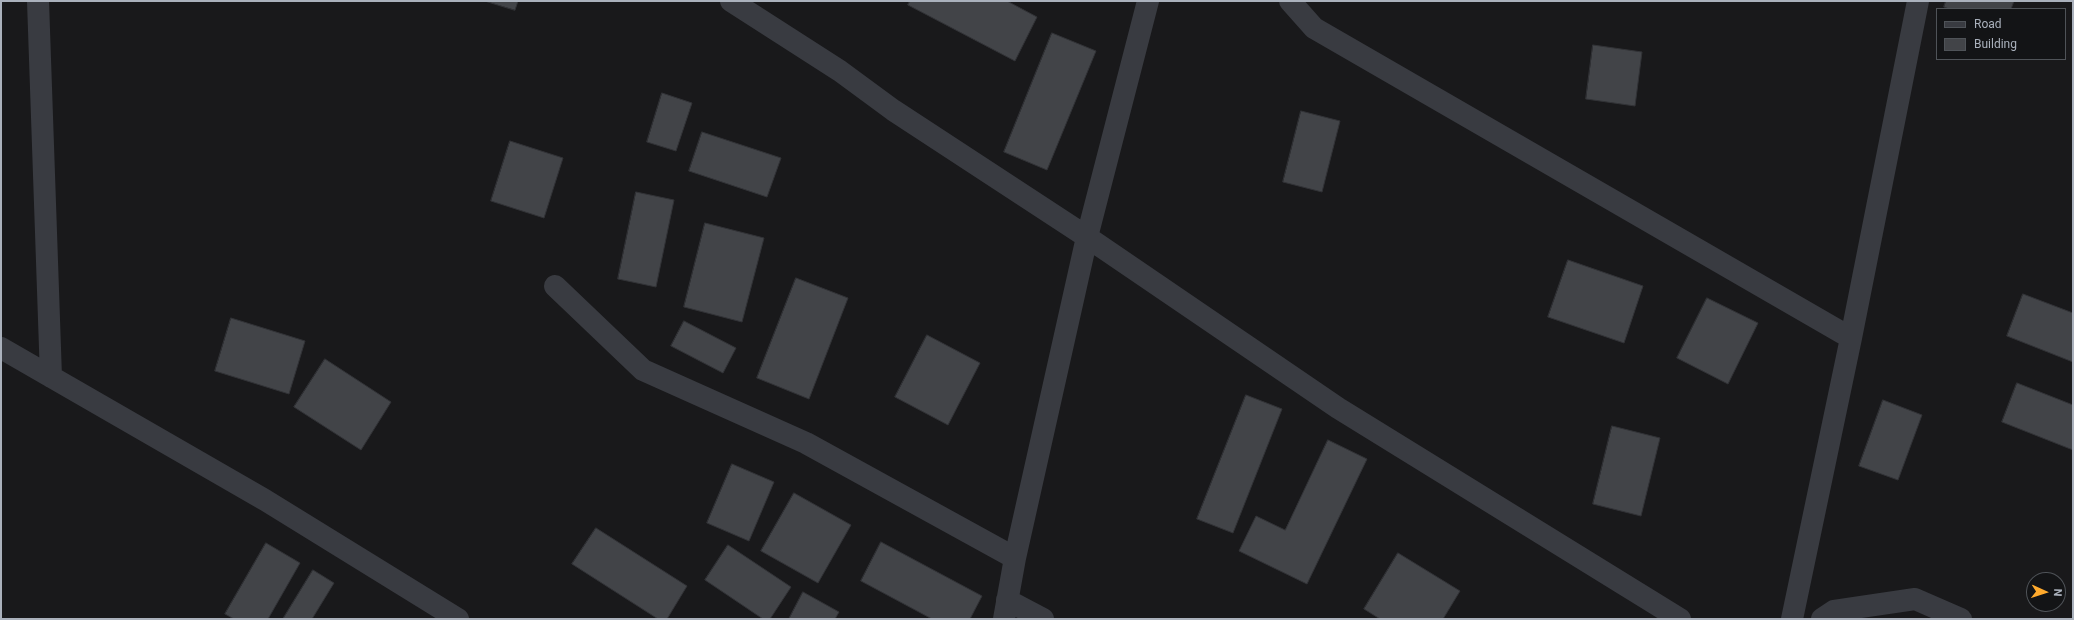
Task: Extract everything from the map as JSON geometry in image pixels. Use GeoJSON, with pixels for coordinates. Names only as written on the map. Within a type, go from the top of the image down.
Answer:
{"type":"FeatureCollection","features":[{"type":"Feature","properties":{"kind":"street"},"geometry":{"type":"LineString","coordinates":[[38,1],[51,377]]}},
{"type":"Feature","properties":{"kind":"street"},"geometry":{"type":"LineString","coordinates":[[731,1],[840,71],[893,110],[1087,237],[1338,408],[1680,619]]}},
{"type":"Feature","properties":{"kind":"street"},"geometry":{"type":"LineString","coordinates":[[1043,619],[1006,609],[1015,558],[1087,237],[1148,1]]}},
{"type":"Feature","properties":{"kind":"street"},"geometry":{"type":"LineString","coordinates":[[1290,1],[1314,28],[1851,338]]}},
{"type":"Feature","properties":{"kind":"street"},"geometry":{"type":"LineString","coordinates":[[1792,619],[1851,338],[1918,1]]}},
{"type":"Feature","properties":{"kind":"street"},"geometry":{"type":"LineString","coordinates":[[555,286],[643,370],[806,443],[1015,558]]}},
{"type":"Feature","properties":{"kind":"street"},"geometry":{"type":"LineString","coordinates":[[1,348],[265,500],[458,619]]}},
{"type":"Feature","properties":{"kind":"street"},"geometry":{"type":"LineString","coordinates":[[1822,619],[1834,612],[1915,599],[1961,619]]}},
{"type":"Feature","properties":{"kind":"building"},"geometry":{"type":"Polygon","coordinates":[[[485,1],[518,1],[515,10],[485,1]]]}},
{"type":"Feature","properties":{"kind":"building"},"geometry":{"type":"Polygon","coordinates":[[[910,1],[1007,1],[1037,17],[1015,61],[908,5],[910,1]]]}},
{"type":"Feature","properties":{"kind":"building"},"geometry":{"type":"Polygon","coordinates":[[[1946,1],[2014,1],[2011,8],[1944,7],[1946,1]]]}},
{"type":"Feature","properties":{"kind":"building"},"geometry":{"type":"Polygon","coordinates":[[[1052,33],[1096,51],[1047,170],[1004,152],[1052,33]]]}},
{"type":"Feature","properties":{"kind":"building"},"geometry":{"type":"Polygon","coordinates":[[[1593,45],[1642,52],[1635,106],[1586,99],[1593,45]]]}},
{"type":"Feature","properties":{"kind":"building"},"geometry":{"type":"Polygon","coordinates":[[[662,93],[692,103],[676,151],[647,142],[662,93]]]}},
{"type":"Feature","properties":{"kind":"building"},"geometry":{"type":"Polygon","coordinates":[[[1301,111],[1340,121],[1322,192],[1283,182],[1301,111]]]}},
{"type":"Feature","properties":{"kind":"building"},"geometry":{"type":"Polygon","coordinates":[[[702,132],[781,158],[767,197],[689,171],[702,132]]]}},
{"type":"Feature","properties":{"kind":"building"},"geometry":{"type":"Polygon","coordinates":[[[510,141],[563,158],[544,218],[491,201],[510,141]]]}},
{"type":"Feature","properties":{"kind":"building"},"geometry":{"type":"Polygon","coordinates":[[[636,192],[674,200],[656,287],[618,279],[636,192]]]}},
{"type":"Feature","properties":{"kind":"building"},"geometry":{"type":"Polygon","coordinates":[[[705,223],[764,238],[742,322],[684,307],[705,223]]]}},
{"type":"Feature","properties":{"kind":"building"},"geometry":{"type":"Polygon","coordinates":[[[1568,260],[1643,286],[1624,343],[1548,317],[1568,260]]]}},
{"type":"Feature","properties":{"kind":"building"},"geometry":{"type":"Polygon","coordinates":[[[796,278],[848,298],[809,399],[757,378],[796,278]]]}},
{"type":"Feature","properties":{"kind":"building"},"geometry":{"type":"Polygon","coordinates":[[[2023,294],[2073,313],[2073,362],[2007,336],[2023,294]]]}},
{"type":"Feature","properties":{"kind":"building"},"geometry":{"type":"Polygon","coordinates":[[[1707,298],[1758,323],[1728,384],[1677,358],[1707,298]]]}},
{"type":"Feature","properties":{"kind":"building"},"geometry":{"type":"Polygon","coordinates":[[[231,318],[305,341],[289,394],[215,371],[231,318]]]}},
{"type":"Feature","properties":{"kind":"building"},"geometry":{"type":"Polygon","coordinates":[[[684,321],[736,348],[723,373],[671,346],[684,321]]]}},
{"type":"Feature","properties":{"kind":"building"},"geometry":{"type":"Polygon","coordinates":[[[927,335],[980,363],[948,425],[895,397],[927,335]]]}},
{"type":"Feature","properties":{"kind":"building"},"geometry":{"type":"Polygon","coordinates":[[[325,359],[391,402],[361,450],[294,407],[325,359]]]}},
{"type":"Feature","properties":{"kind":"building"},"geometry":{"type":"Polygon","coordinates":[[[2017,383],[2073,405],[2073,450],[2002,422],[2017,383]]]}},
{"type":"Feature","properties":{"kind":"building"},"geometry":{"type":"Polygon","coordinates":[[[1246,395],[1282,409],[1233,533],[1197,519],[1246,395]]]}},
{"type":"Feature","properties":{"kind":"building"},"geometry":{"type":"Polygon","coordinates":[[[1883,400],[1922,415],[1898,480],[1859,466],[1883,400]]]}},
{"type":"Feature","properties":{"kind":"building"},"geometry":{"type":"Polygon","coordinates":[[[1612,426],[1660,438],[1641,516],[1593,504],[1612,426]]]}},
{"type":"Feature","properties":{"kind":"building"},"geometry":{"type":"Polygon","coordinates":[[[1328,440],[1367,459],[1307,584],[1239,551],[1256,516],[1285,530],[1328,440]]]}},
{"type":"Feature","properties":{"kind":"building"},"geometry":{"type":"Polygon","coordinates":[[[732,464],[774,482],[749,541],[707,523],[732,464]]]}},
{"type":"Feature","properties":{"kind":"building"},"geometry":{"type":"Polygon","coordinates":[[[794,493],[851,525],[818,583],[761,551],[794,493]]]}},
{"type":"Feature","properties":{"kind":"building"},"geometry":{"type":"Polygon","coordinates":[[[596,528],[687,586],[667,619],[658,619],[572,564],[596,528]]]}},
{"type":"Feature","properties":{"kind":"building"},"geometry":{"type":"Polygon","coordinates":[[[881,542],[982,596],[970,619],[932,619],[861,581],[881,542]]]}},
{"type":"Feature","properties":{"kind":"building"},"geometry":{"type":"Polygon","coordinates":[[[266,543],[300,563],[268,619],[234,619],[225,614],[266,543]]]}},
{"type":"Feature","properties":{"kind":"building"},"geometry":{"type":"Polygon","coordinates":[[[728,545],[791,587],[770,619],[763,619],[705,580],[728,545]]]}},
{"type":"Feature","properties":{"kind":"building"},"geometry":{"type":"Polygon","coordinates":[[[1398,553],[1460,591],[1443,619],[1380,619],[1364,609],[1398,553]]]}},
{"type":"Feature","properties":{"kind":"building"},"geometry":{"type":"Polygon","coordinates":[[[313,570],[334,583],[312,619],[283,619],[313,570]]]}},
{"type":"Feature","properties":{"kind":"building"},"geometry":{"type":"Polygon","coordinates":[[[803,592],[839,612],[835,619],[789,619],[803,592]]]}}]}
